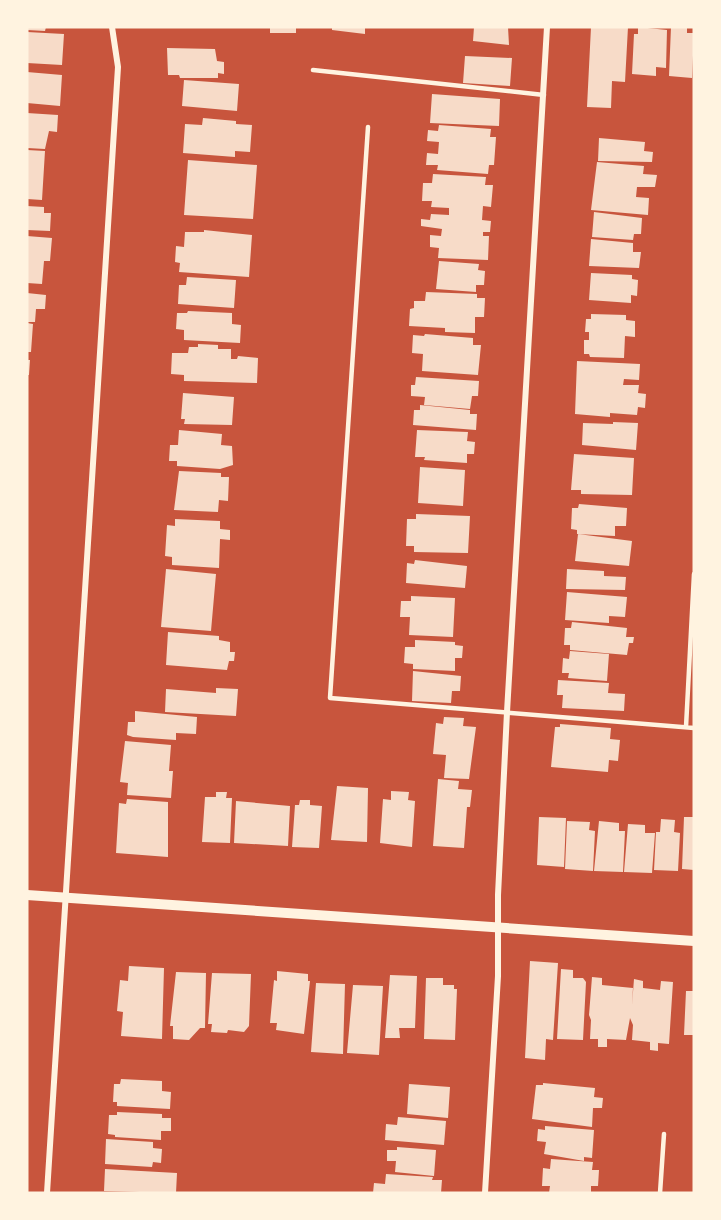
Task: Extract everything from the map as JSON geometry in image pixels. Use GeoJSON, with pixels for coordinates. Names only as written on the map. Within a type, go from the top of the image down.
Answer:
{"type":"FeatureCollection","features":[{"type":"Feature","properties":{"kind":"street"},"geometry":{"type":"LineString","coordinates":[[47,1193],[118,67],[112,27]]}},
{"type":"Feature","properties":{"kind":"street"},"geometry":{"type":"LineString","coordinates":[[485,1193],[498,976],[507,712],[547,27]]}},
{"type":"Feature","properties":{"kind":"street"},"geometry":{"type":"LineString","coordinates":[[27,896],[694,941]]}},
{"type":"Feature","properties":{"kind":"lane"},"geometry":{"type":"LineString","coordinates":[[312,70],[544,95]]}},
{"type":"Feature","properties":{"kind":"lane"},"geometry":{"type":"LineString","coordinates":[[369,127],[330,698],[694,728]]}},
{"type":"Feature","properties":{"kind":"lane"},"geometry":{"type":"LineString","coordinates":[[686,727],[694,574]]}},
{"type":"Feature","properties":{"kind":"lane"},"geometry":{"type":"LineString","coordinates":[[660,1193],[664,1134]]}},
{"type":"Feature","properties":{"kind":"building"},"geometry":{"type":"Polygon","coordinates":[[[27,27],[46,27],[45,31],[27,30],[27,27]]]}},
{"type":"Feature","properties":{"kind":"building"},"geometry":{"type":"Polygon","coordinates":[[[270,27],[296,27],[296,33],[270,33],[270,27]]]}},
{"type":"Feature","properties":{"kind":"building"},"geometry":{"type":"Polygon","coordinates":[[[332,27],[365,27],[365,34],[332,30],[332,27]]]}},
{"type":"Feature","properties":{"kind":"building"},"geometry":{"type":"Polygon","coordinates":[[[474,27],[508,27],[509,45],[473,41],[474,27]]]}},
{"type":"Feature","properties":{"kind":"building"},"geometry":{"type":"Polygon","coordinates":[[[591,27],[628,27],[625,82],[612,81],[611,108],[587,107],[591,27]]]}},
{"type":"Feature","properties":{"kind":"building"},"geometry":{"type":"Polygon","coordinates":[[[638,27],[667,30],[666,68],[656,67],[656,76],[632,74],[634,34],[638,34],[638,27]]]}},
{"type":"Feature","properties":{"kind":"building"},"geometry":{"type":"Polygon","coordinates":[[[671,27],[687,27],[687,33],[694,33],[692,78],[669,76],[671,27]]]}},
{"type":"Feature","properties":{"kind":"building"},"geometry":{"type":"Polygon","coordinates":[[[27,32],[64,34],[62,65],[27,63],[27,32]]]}},
{"type":"Feature","properties":{"kind":"building"},"geometry":{"type":"Polygon","coordinates":[[[167,48],[215,49],[217,61],[224,62],[224,74],[218,73],[218,78],[180,78],[179,75],[168,75],[167,48]]]}},
{"type":"Feature","properties":{"kind":"building"},"geometry":{"type":"Polygon","coordinates":[[[465,56],[512,58],[510,86],[463,83],[465,56]]]}},
{"type":"Feature","properties":{"kind":"building"},"geometry":{"type":"Polygon","coordinates":[[[27,72],[62,75],[60,106],[27,103],[27,72]]]}},
{"type":"Feature","properties":{"kind":"building"},"geometry":{"type":"Polygon","coordinates":[[[184,80],[239,84],[237,111],[182,106],[184,80]]]}},
{"type":"Feature","properties":{"kind":"building"},"geometry":{"type":"Polygon","coordinates":[[[432,94],[500,99],[499,126],[430,123],[432,94]]]}},
{"type":"Feature","properties":{"kind":"building"},"geometry":{"type":"Polygon","coordinates":[[[27,113],[58,115],[57,132],[49,131],[45,149],[27,148],[27,113]]]}},
{"type":"Feature","properties":{"kind":"building"},"geometry":{"type":"Polygon","coordinates":[[[203,118],[252,125],[250,152],[235,151],[235,157],[183,153],[185,124],[202,125],[203,118]]]}},
{"type":"Feature","properties":{"kind":"building"},"geometry":{"type":"Polygon","coordinates":[[[439,125],[491,129],[490,137],[496,137],[494,165],[489,165],[488,174],[437,170],[438,165],[426,165],[427,153],[438,154],[439,142],[427,141],[428,130],[438,131],[439,125]]]}},
{"type":"Feature","properties":{"kind":"building"},"geometry":{"type":"Polygon","coordinates":[[[599,138],[645,142],[644,151],[653,152],[652,162],[598,161],[599,138]]]}},
{"type":"Feature","properties":{"kind":"building"},"geometry":{"type":"Polygon","coordinates":[[[27,150],[45,151],[42,200],[27,199],[27,150]]]}},
{"type":"Feature","properties":{"kind":"building"},"geometry":{"type":"Polygon","coordinates":[[[188,160],[257,165],[253,219],[184,215],[188,160]]]}},
{"type":"Feature","properties":{"kind":"building"},"geometry":{"type":"Polygon","coordinates":[[[597,162],[644,166],[643,174],[657,175],[655,187],[637,187],[636,197],[649,198],[648,215],[591,210],[597,162]]]}},
{"type":"Feature","properties":{"kind":"building"},"geometry":{"type":"Polygon","coordinates":[[[433,174],[486,177],[485,185],[493,185],[491,207],[483,206],[482,220],[491,221],[490,232],[483,232],[483,236],[489,236],[488,260],[438,258],[439,248],[430,247],[430,235],[441,236],[442,229],[421,226],[421,219],[430,220],[431,214],[449,215],[449,208],[431,207],[432,201],[422,201],[423,183],[432,183],[433,174]]]}},
{"type":"Feature","properties":{"kind":"building"},"geometry":{"type":"Polygon","coordinates":[[[27,206],[44,207],[44,213],[51,213],[50,231],[27,230],[27,206]]]}},
{"type":"Feature","properties":{"kind":"building"},"geometry":{"type":"Polygon","coordinates":[[[594,212],[642,218],[641,234],[634,234],[633,240],[592,237],[594,212]]]}},
{"type":"Feature","properties":{"kind":"building"},"geometry":{"type":"Polygon","coordinates":[[[204,230],[252,235],[249,277],[179,272],[180,263],[175,262],[176,246],[184,247],[185,232],[204,232],[204,230]]]}},
{"type":"Feature","properties":{"kind":"building"},"geometry":{"type":"Polygon","coordinates":[[[27,236],[52,238],[50,261],[44,261],[42,284],[27,283],[27,236]]]}},
{"type":"Feature","properties":{"kind":"building"},"geometry":{"type":"Polygon","coordinates":[[[591,239],[633,243],[633,252],[641,252],[639,268],[589,266],[591,239]]]}},
{"type":"Feature","properties":{"kind":"building"},"geometry":{"type":"Polygon","coordinates":[[[439,261],[479,264],[478,270],[485,271],[484,285],[476,285],[476,292],[436,289],[439,261]]]}},
{"type":"Feature","properties":{"kind":"building"},"geometry":{"type":"Polygon","coordinates":[[[591,273],[632,275],[632,279],[638,280],[637,296],[631,295],[631,303],[589,300],[591,273]]]}},
{"type":"Feature","properties":{"kind":"building"},"geometry":{"type":"Polygon","coordinates":[[[187,277],[236,280],[234,308],[178,304],[179,285],[186,285],[187,277]]]}},
{"type":"Feature","properties":{"kind":"building"},"geometry":{"type":"Polygon","coordinates":[[[426,292],[477,294],[477,298],[485,298],[484,317],[475,317],[475,333],[445,332],[445,328],[409,326],[410,309],[414,308],[414,301],[425,301],[426,292]]]}},
{"type":"Feature","properties":{"kind":"building"},"geometry":{"type":"Polygon","coordinates":[[[27,293],[46,295],[45,309],[36,309],[35,322],[27,322],[27,293]]]}},
{"type":"Feature","properties":{"kind":"building"},"geometry":{"type":"Polygon","coordinates":[[[188,311],[232,313],[232,324],[241,325],[240,343],[184,340],[184,330],[176,329],[177,313],[188,311]]]}},
{"type":"Feature","properties":{"kind":"building"},"geometry":{"type":"Polygon","coordinates":[[[591,314],[626,315],[626,320],[635,321],[635,337],[625,336],[624,358],[590,357],[589,354],[584,354],[584,340],[589,340],[589,332],[585,332],[586,319],[591,319],[591,314]]]}},
{"type":"Feature","properties":{"kind":"building"},"geometry":{"type":"Polygon","coordinates":[[[27,323],[33,324],[31,352],[27,352],[27,323]]]}},
{"type":"Feature","properties":{"kind":"building"},"geometry":{"type":"Polygon","coordinates":[[[425,334],[473,338],[473,345],[481,345],[478,375],[422,371],[423,354],[412,353],[413,335],[424,336],[425,334]]]}},
{"type":"Feature","properties":{"kind":"building"},"geometry":{"type":"Polygon","coordinates":[[[198,344],[218,345],[218,349],[231,349],[231,359],[237,359],[238,356],[258,358],[257,383],[184,381],[184,375],[171,374],[172,353],[188,353],[189,347],[198,347],[198,344]]]}},
{"type":"Feature","properties":{"kind":"building"},"geometry":{"type":"Polygon","coordinates":[[[27,360],[30,360],[29,375],[27,375],[27,360]]]}},
{"type":"Feature","properties":{"kind":"building"},"geometry":{"type":"Polygon","coordinates":[[[577,361],[640,364],[639,380],[624,379],[623,385],[639,385],[638,393],[646,394],[645,408],[638,407],[637,415],[610,413],[610,417],[575,414],[577,361]]]}},
{"type":"Feature","properties":{"kind":"building"},"geometry":{"type":"Polygon","coordinates":[[[416,377],[479,381],[478,396],[472,396],[470,409],[424,405],[425,397],[411,396],[411,385],[415,385],[416,377]]]}},
{"type":"Feature","properties":{"kind":"building"},"geometry":{"type":"Polygon","coordinates":[[[183,393],[234,397],[232,425],[184,424],[185,419],[181,419],[183,393]]]}},
{"type":"Feature","properties":{"kind":"building"},"geometry":{"type":"Polygon","coordinates":[[[420,405],[470,410],[470,414],[477,414],[476,430],[413,425],[414,410],[420,410],[420,405]]]}},
{"type":"Feature","properties":{"kind":"building"},"geometry":{"type":"Polygon","coordinates":[[[613,422],[638,423],[636,450],[582,445],[583,423],[613,424],[613,422]]]}},
{"type":"Feature","properties":{"kind":"building"},"geometry":{"type":"Polygon","coordinates":[[[179,430],[222,434],[221,445],[232,446],[233,465],[220,469],[177,466],[177,461],[169,461],[170,445],[178,445],[179,430]]]}},
{"type":"Feature","properties":{"kind":"building"},"geometry":{"type":"Polygon","coordinates":[[[417,430],[468,432],[467,441],[475,442],[474,454],[467,454],[467,463],[424,460],[425,457],[415,457],[417,430]]]}},
{"type":"Feature","properties":{"kind":"building"},"geometry":{"type":"Polygon","coordinates":[[[574,454],[634,458],[632,495],[581,494],[581,490],[571,490],[574,454]]]}},
{"type":"Feature","properties":{"kind":"building"},"geometry":{"type":"Polygon","coordinates":[[[420,467],[465,470],[463,506],[418,503],[420,467]]]}},
{"type":"Feature","properties":{"kind":"building"},"geometry":{"type":"Polygon","coordinates":[[[179,471],[221,473],[221,477],[229,477],[228,501],[219,500],[218,512],[174,510],[179,471]]]}},
{"type":"Feature","properties":{"kind":"building"},"geometry":{"type":"Polygon","coordinates":[[[579,504],[627,508],[626,526],[615,526],[615,536],[577,534],[577,530],[571,529],[572,508],[578,508],[579,504]]]}},
{"type":"Feature","properties":{"kind":"building"},"geometry":{"type":"Polygon","coordinates":[[[416,514],[470,516],[468,553],[414,552],[414,546],[406,546],[407,519],[416,519],[416,514]]]}},
{"type":"Feature","properties":{"kind":"building"},"geometry":{"type":"Polygon","coordinates":[[[175,519],[220,521],[220,529],[230,530],[230,540],[220,539],[219,568],[172,565],[172,557],[165,556],[167,525],[175,526],[175,519]]]}},
{"type":"Feature","properties":{"kind":"building"},"geometry":{"type":"Polygon","coordinates":[[[578,534],[632,541],[629,566],[575,561],[578,534]]]}},
{"type":"Feature","properties":{"kind":"building"},"geometry":{"type":"Polygon","coordinates":[[[415,560],[467,566],[465,588],[406,583],[407,563],[414,564],[415,560]]]}},
{"type":"Feature","properties":{"kind":"building"},"geometry":{"type":"Polygon","coordinates":[[[166,569],[216,574],[211,631],[161,627],[166,569]]]}},
{"type":"Feature","properties":{"kind":"building"},"geometry":{"type":"Polygon","coordinates":[[[567,569],[604,571],[604,576],[626,577],[625,590],[566,589],[567,569]]]}},
{"type":"Feature","properties":{"kind":"building"},"geometry":{"type":"Polygon","coordinates":[[[567,592],[627,597],[625,617],[609,616],[609,623],[565,620],[567,592]]]}},
{"type":"Feature","properties":{"kind":"building"},"geometry":{"type":"Polygon","coordinates":[[[411,596],[455,598],[453,637],[409,635],[410,617],[400,617],[401,601],[411,601],[411,596]]]}},
{"type":"Feature","properties":{"kind":"building"},"geometry":{"type":"Polygon","coordinates":[[[572,622],[627,628],[626,637],[634,637],[633,643],[629,643],[627,655],[570,650],[570,645],[564,645],[565,628],[571,628],[572,622]]]}},
{"type":"Feature","properties":{"kind":"building"},"geometry":{"type":"Polygon","coordinates":[[[168,632],[219,636],[219,640],[230,642],[230,652],[235,652],[234,661],[229,661],[227,670],[166,665],[168,632]]]}},
{"type":"Feature","properties":{"kind":"building"},"geometry":{"type":"Polygon","coordinates":[[[415,640],[455,642],[455,645],[463,646],[462,658],[455,658],[455,671],[413,669],[413,664],[404,663],[405,647],[415,647],[415,640]]]}},
{"type":"Feature","properties":{"kind":"building"},"geometry":{"type":"Polygon","coordinates":[[[570,651],[609,654],[607,681],[568,678],[569,673],[562,673],[563,658],[569,659],[570,651]]]}},
{"type":"Feature","properties":{"kind":"building"},"geometry":{"type":"Polygon","coordinates":[[[413,671],[461,676],[460,691],[452,691],[451,703],[412,701],[413,671]]]}},
{"type":"Feature","properties":{"kind":"building"},"geometry":{"type":"Polygon","coordinates":[[[558,680],[609,683],[608,693],[625,694],[624,711],[562,708],[563,695],[557,695],[558,680]]]}},
{"type":"Feature","properties":{"kind":"building"},"geometry":{"type":"Polygon","coordinates":[[[216,688],[238,689],[236,716],[165,712],[166,689],[216,693],[216,688]]]}},
{"type":"Feature","properties":{"kind":"building"},"geometry":{"type":"Polygon","coordinates":[[[135,711],[197,717],[196,734],[176,733],[176,740],[127,735],[128,722],[135,722],[135,711]]]}},
{"type":"Feature","properties":{"kind":"building"},"geometry":{"type":"Polygon","coordinates":[[[444,717],[464,718],[463,726],[476,727],[469,779],[444,778],[446,755],[433,754],[436,723],[443,724],[444,717]]]}},
{"type":"Feature","properties":{"kind":"building"},"geometry":{"type":"Polygon","coordinates":[[[560,724],[611,728],[610,739],[620,740],[618,761],[609,760],[608,772],[551,767],[555,727],[560,727],[560,724]]]}},
{"type":"Feature","properties":{"kind":"building"},"geometry":{"type":"Polygon","coordinates":[[[125,741],[171,745],[169,771],[173,771],[171,798],[127,795],[128,783],[120,782],[125,741]]]}},
{"type":"Feature","properties":{"kind":"building"},"geometry":{"type":"Polygon","coordinates":[[[438,779],[459,781],[458,789],[472,790],[470,807],[467,807],[464,848],[433,846],[438,779]]]}},
{"type":"Feature","properties":{"kind":"building"},"geometry":{"type":"Polygon","coordinates":[[[337,786],[368,788],[367,842],[331,840],[337,786]]]}},
{"type":"Feature","properties":{"kind":"building"},"geometry":{"type":"Polygon","coordinates":[[[391,791],[409,792],[408,800],[415,801],[412,847],[380,843],[383,799],[391,800],[391,791]]]}},
{"type":"Feature","properties":{"kind":"building"},"geometry":{"type":"Polygon","coordinates":[[[216,792],[227,792],[226,798],[232,798],[230,843],[202,842],[205,797],[216,797],[216,792]]]}},
{"type":"Feature","properties":{"kind":"building"},"geometry":{"type":"Polygon","coordinates":[[[127,799],[168,802],[168,857],[116,853],[119,803],[126,804],[127,799]]]}},
{"type":"Feature","properties":{"kind":"building"},"geometry":{"type":"Polygon","coordinates":[[[300,800],[310,800],[310,805],[322,806],[319,848],[292,847],[295,805],[299,805],[300,800]]]}},
{"type":"Feature","properties":{"kind":"building"},"geometry":{"type":"Polygon","coordinates":[[[236,801],[290,806],[288,846],[234,843],[236,801]]]}},
{"type":"Feature","properties":{"kind":"building"},"geometry":{"type":"Polygon","coordinates":[[[539,817],[566,818],[564,867],[537,865],[539,817]]]}},
{"type":"Feature","properties":{"kind":"building"},"geometry":{"type":"Polygon","coordinates":[[[684,817],[694,817],[694,870],[682,869],[684,817]]]}},
{"type":"Feature","properties":{"kind":"building"},"geometry":{"type":"Polygon","coordinates":[[[661,819],[675,820],[674,832],[680,833],[678,871],[654,870],[656,832],[660,832],[661,819]]]}},
{"type":"Feature","properties":{"kind":"building"},"geometry":{"type":"Polygon","coordinates":[[[567,821],[590,822],[589,830],[595,831],[593,871],[565,869],[567,821]]]}},
{"type":"Feature","properties":{"kind":"building"},"geometry":{"type":"Polygon","coordinates":[[[599,821],[619,823],[619,831],[625,831],[623,872],[594,871],[599,821]]]}},
{"type":"Feature","properties":{"kind":"building"},"geometry":{"type":"Polygon","coordinates":[[[628,824],[645,825],[645,833],[655,833],[652,873],[624,872],[628,824]]]}},
{"type":"Feature","properties":{"kind":"building"},"geometry":{"type":"Polygon","coordinates":[[[530,961],[558,963],[553,1040],[546,1039],[545,1060],[525,1058],[530,961]]]}},
{"type":"Feature","properties":{"kind":"building"},"geometry":{"type":"Polygon","coordinates":[[[129,966],[164,968],[162,1039],[121,1036],[123,1012],[117,1011],[120,980],[128,981],[129,966]]]}},
{"type":"Feature","properties":{"kind":"building"},"geometry":{"type":"Polygon","coordinates":[[[561,969],[573,970],[573,978],[583,978],[586,982],[583,1040],[557,1039],[561,969]]]}},
{"type":"Feature","properties":{"kind":"building"},"geometry":{"type":"Polygon","coordinates":[[[277,971],[308,974],[308,981],[310,981],[304,1034],[276,1030],[277,1023],[270,1023],[277,971]]]}},
{"type":"Feature","properties":{"kind":"building"},"geometry":{"type":"Polygon","coordinates":[[[176,972],[206,973],[205,1028],[200,1028],[189,1040],[173,1039],[173,1026],[170,1026],[176,972]]]}},
{"type":"Feature","properties":{"kind":"building"},"geometry":{"type":"Polygon","coordinates":[[[212,973],[251,974],[249,1026],[244,1032],[228,1030],[227,1033],[211,1032],[212,1024],[208,1024],[212,973]]]}},
{"type":"Feature","properties":{"kind":"building"},"geometry":{"type":"Polygon","coordinates":[[[390,975],[417,976],[415,1028],[399,1028],[400,1038],[385,1038],[390,975]]]}},
{"type":"Feature","properties":{"kind":"building"},"geometry":{"type":"Polygon","coordinates":[[[592,977],[602,978],[602,985],[633,988],[632,1005],[634,979],[643,981],[643,988],[660,990],[661,981],[673,982],[669,1044],[658,1043],[658,1051],[650,1050],[650,1042],[632,1040],[633,1025],[630,1018],[626,1040],[607,1039],[607,1047],[598,1047],[598,1039],[590,1039],[592,977]]]}},
{"type":"Feature","properties":{"kind":"building"},"geometry":{"type":"Polygon","coordinates":[[[426,978],[443,978],[443,985],[454,985],[454,989],[457,989],[455,1040],[424,1039],[426,978]]]}},
{"type":"Feature","properties":{"kind":"building"},"geometry":{"type":"Polygon","coordinates":[[[316,983],[345,984],[343,1054],[311,1052],[316,983]]]}},
{"type":"Feature","properties":{"kind":"building"},"geometry":{"type":"Polygon","coordinates":[[[353,985],[383,986],[379,1055],[347,1053],[353,985]]]}},
{"type":"Feature","properties":{"kind":"building"},"geometry":{"type":"Polygon","coordinates":[[[686,991],[694,991],[694,1035],[684,1035],[686,991]]]}},
{"type":"Feature","properties":{"kind":"building"},"geometry":{"type":"Polygon","coordinates":[[[121,1079],[162,1081],[162,1091],[171,1092],[170,1109],[117,1106],[117,1102],[113,1102],[114,1084],[120,1084],[121,1079]]]}},
{"type":"Feature","properties":{"kind":"building"},"geometry":{"type":"Polygon","coordinates":[[[543,1083],[595,1088],[594,1097],[603,1098],[602,1108],[593,1108],[592,1127],[532,1119],[536,1085],[543,1085],[543,1083]]]}},
{"type":"Feature","properties":{"kind":"building"},"geometry":{"type":"Polygon","coordinates":[[[409,1084],[450,1087],[448,1118],[407,1114],[409,1084]]]}},
{"type":"Feature","properties":{"kind":"building"},"geometry":{"type":"Polygon","coordinates":[[[117,1112],[162,1114],[162,1118],[171,1118],[171,1131],[161,1131],[161,1140],[115,1137],[115,1135],[108,1134],[109,1115],[117,1115],[117,1112]]]}},
{"type":"Feature","properties":{"kind":"building"},"geometry":{"type":"Polygon","coordinates":[[[398,1117],[446,1121],[444,1145],[385,1140],[386,1124],[397,1125],[398,1117]]]}},
{"type":"Feature","properties":{"kind":"building"},"geometry":{"type":"Polygon","coordinates":[[[545,1126],[594,1130],[592,1158],[584,1157],[584,1161],[544,1154],[546,1142],[537,1141],[538,1129],[545,1130],[545,1126]]]}},
{"type":"Feature","properties":{"kind":"building"},"geometry":{"type":"Polygon","coordinates":[[[106,1139],[153,1142],[153,1148],[162,1149],[161,1163],[153,1162],[152,1167],[105,1164],[106,1139]]]}},
{"type":"Feature","properties":{"kind":"building"},"geometry":{"type":"Polygon","coordinates":[[[397,1147],[436,1150],[434,1176],[395,1172],[396,1161],[387,1161],[387,1150],[397,1150],[397,1147]]]}},
{"type":"Feature","properties":{"kind":"building"},"geometry":{"type":"Polygon","coordinates":[[[551,1159],[593,1162],[592,1170],[599,1170],[598,1186],[591,1186],[591,1193],[549,1193],[550,1186],[542,1186],[543,1168],[550,1169],[551,1159]]]}},
{"type":"Feature","properties":{"kind":"building"},"geometry":{"type":"Polygon","coordinates":[[[105,1169],[177,1173],[176,1193],[104,1191],[105,1169]]]}},
{"type":"Feature","properties":{"kind":"building"},"geometry":{"type":"Polygon","coordinates":[[[386,1174],[433,1177],[432,1180],[442,1180],[441,1193],[373,1193],[374,1183],[385,1184],[386,1174]]]}}]}
